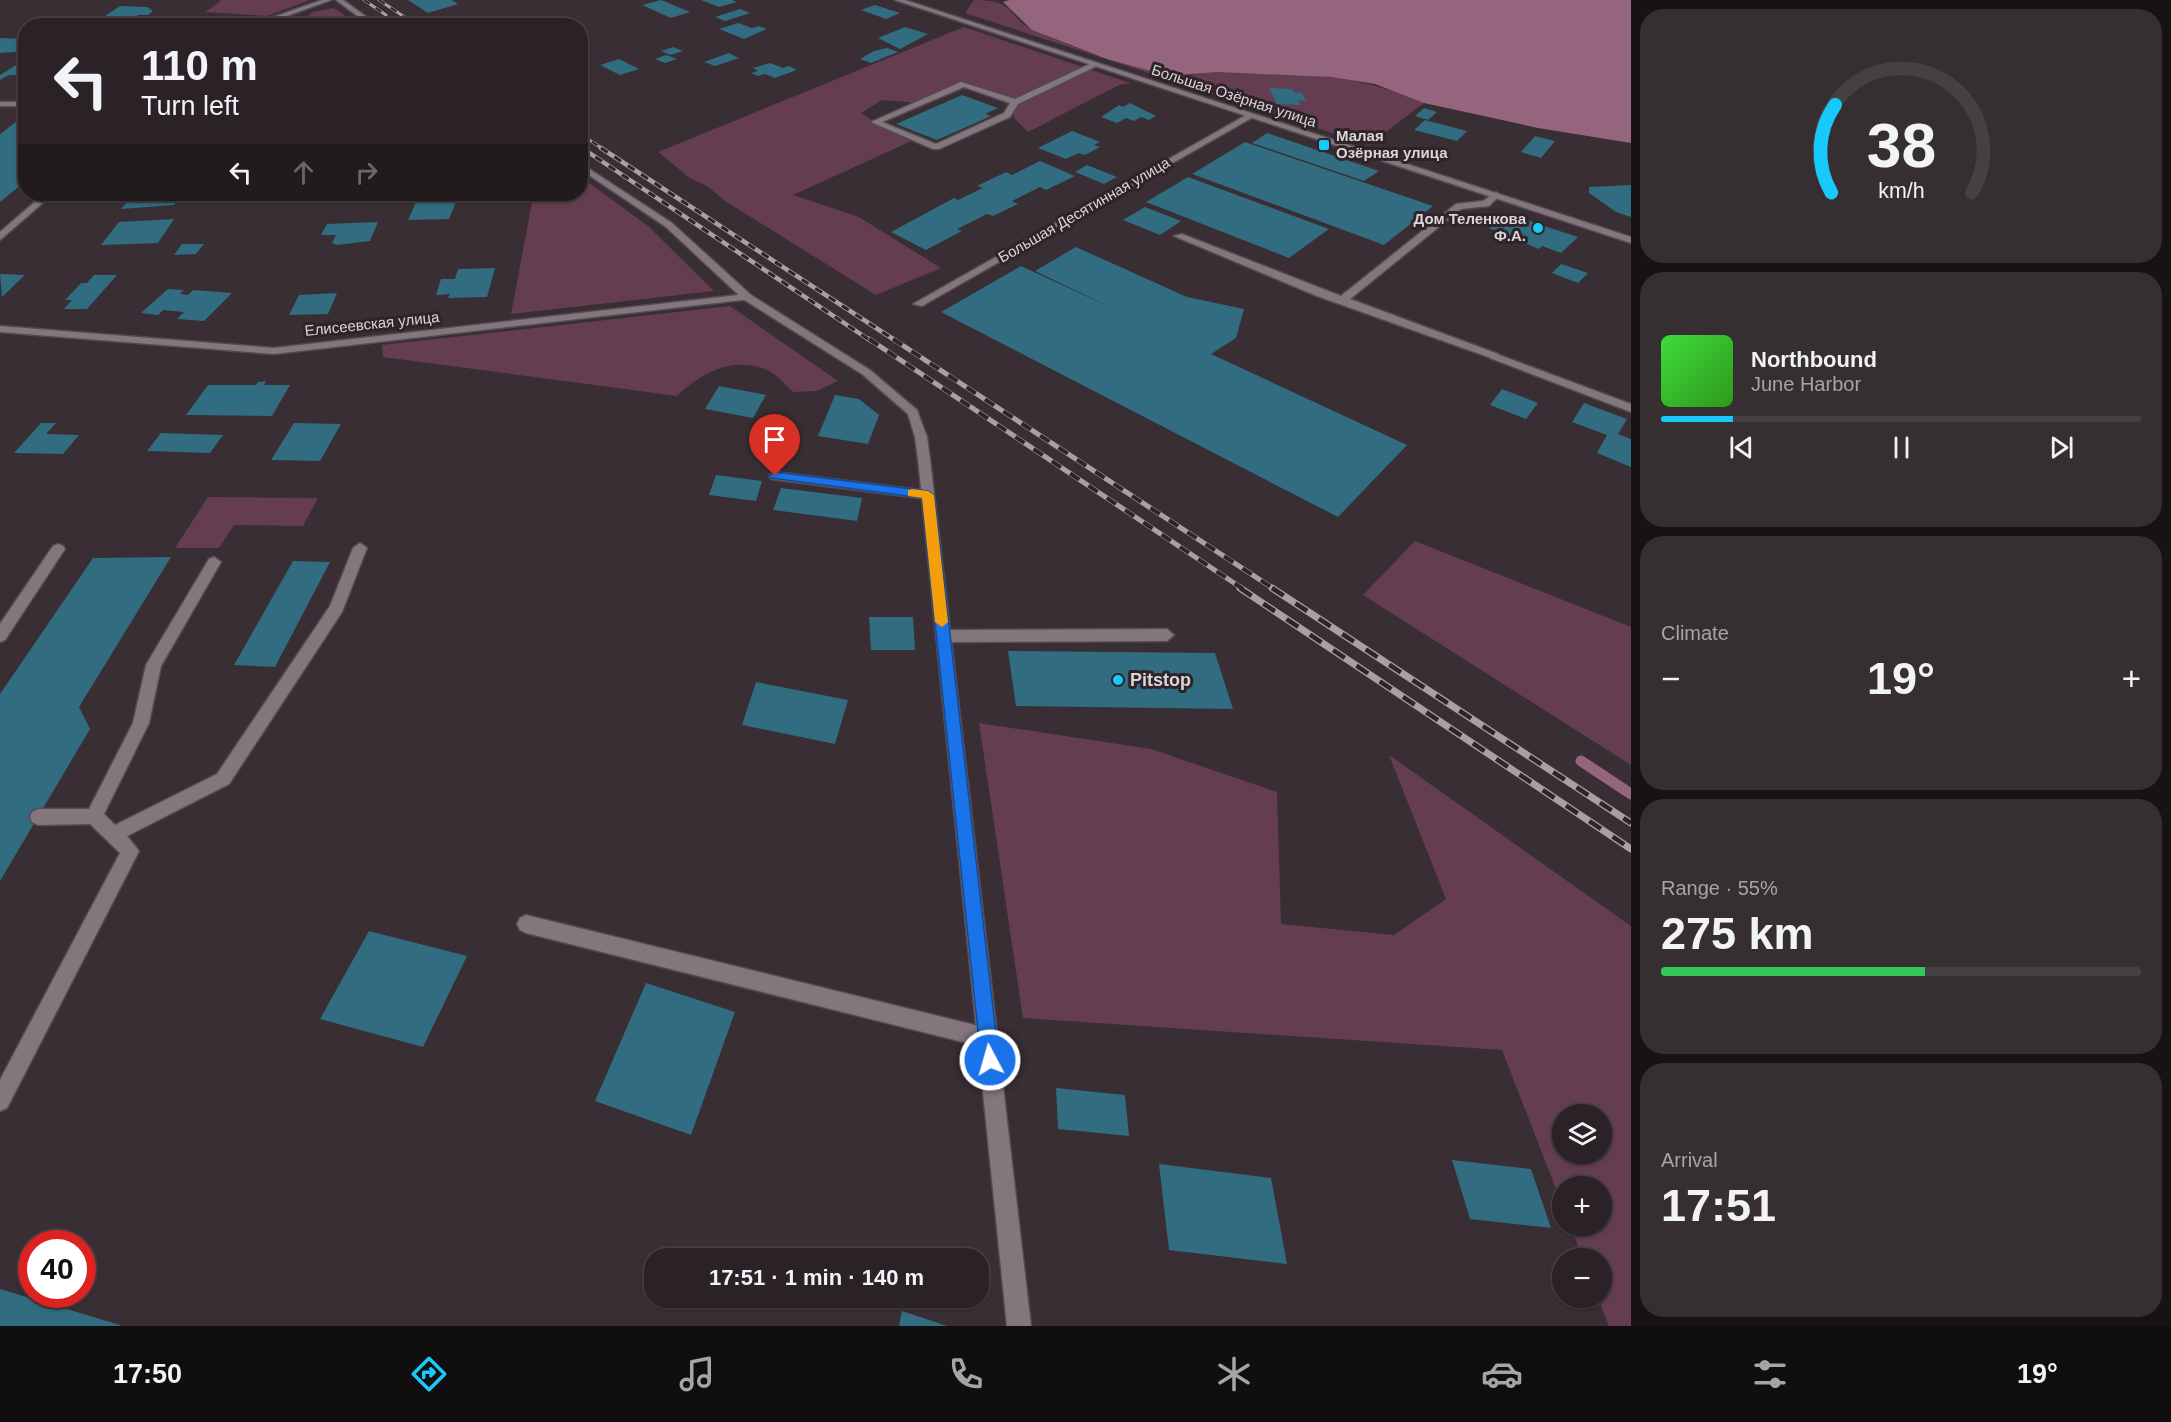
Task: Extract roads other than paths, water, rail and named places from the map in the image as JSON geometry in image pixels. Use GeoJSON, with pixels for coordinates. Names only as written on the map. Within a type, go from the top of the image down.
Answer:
{"type":"FeatureCollection","features":[{"type":"Feature","properties":{"kind":"street"},"geometry":{"type":"LineString","coordinates":[[312,4],[319,0]]}},
{"type":"Feature","properties":{"kind":"street"},"geometry":{"type":"LineString","coordinates":[[273,18],[328,0]]}},
{"type":"Feature","properties":{"kind":"street"},"geometry":{"type":"LineString","coordinates":[[339,0],[365,18]]}},
{"type":"Feature","properties":{"kind":"street","name":"Большая Озёрная улица"},"geometry":{"type":"LineString","coordinates":[[897,0],[1631,240]]}},
{"type":"Feature","properties":{"kind":"street"},"geometry":{"type":"LineString","coordinates":[[1015,102],[964,84],[875,122],[936,147],[1007,114],[1015,102],[1095,64]]}},
{"type":"Feature","properties":{"kind":"street"},"geometry":{"type":"LineString","coordinates":[[0,104],[18,105]]}},
{"type":"Feature","properties":{"kind":"street","name":"Большая Десятинная улица"},"geometry":{"type":"LineString","coordinates":[[918,304],[1251,116]]}},
{"type":"Feature","properties":{"kind":"street"},"geometry":{"type":"LineString","coordinates":[[588,170],[669,225],[747,297],[866,372],[913,413],[921,437],[928,495],[1019,1326]]}},
{"type":"Feature","properties":{"kind":"street"},"geometry":{"type":"LineString","coordinates":[[1343,300],[1459,206],[1486,204],[1496,195]]}},
{"type":"Feature","properties":{"kind":"street"},"geometry":{"type":"LineString","coordinates":[[0,237],[41,201]]}},
{"type":"Feature","properties":{"kind":"street"},"geometry":{"type":"LineString","coordinates":[[1179,236],[1321,294],[1343,300],[1631,408]]}},
{"type":"Feature","properties":{"kind":"street","name":"Елисеевская улица"},"geometry":{"type":"LineString","coordinates":[[0,329],[274,351],[747,297]]}},
{"type":"Feature","properties":{"kind":"street"},"geometry":{"type":"LineString","coordinates":[[775,476],[928,495]]}},
{"type":"Feature","properties":{"kind":"street"},"geometry":{"type":"LineString","coordinates":[[113,835],[223,779],[337,608],[360,548]]}},
{"type":"Feature","properties":{"kind":"street"},"geometry":{"type":"LineString","coordinates":[[0,636],[58,549]]}},
{"type":"Feature","properties":{"kind":"street"},"geometry":{"type":"LineString","coordinates":[[94,816],[141,723],[154,665],[214,562]]}},
{"type":"Feature","properties":{"kind":"street"},"geometry":{"type":"LineString","coordinates":[[943,636],[1167,635]]}},
{"type":"Feature","properties":{"kind":"street"},"geometry":{"type":"LineString","coordinates":[[0,1101],[130,851],[94,816],[38,818]]}},
{"type":"Feature","properties":{"kind":"street"},"geometry":{"type":"LineString","coordinates":[[526,924],[987,1038]]}},
{"type":"Feature","properties":{"kind":"waterway"},"geometry":{"type":"LineString","coordinates":[[1581,761],[1631,794]]}},
{"type":"Feature","properties":{"kind":"railway"},"geometry":{"type":"LineString","coordinates":[[364,0],[386,15]]}},
{"type":"Feature","properties":{"kind":"railway"},"geometry":{"type":"LineString","coordinates":[[379,0],[406,18]]}},
{"type":"Feature","properties":{"kind":"railway"},"geometry":{"type":"LineString","coordinates":[[588,139],[603,149]]}},
{"type":"Feature","properties":{"kind":"railway"},"geometry":{"type":"LineString","coordinates":[[601,148],[896,341]]}},
{"type":"Feature","properties":{"kind":"railway"},"geometry":{"type":"LineString","coordinates":[[588,152],[871,341]]}},
{"type":"Feature","properties":{"kind":"railway"},"geometry":{"type":"LineString","coordinates":[[869,339],[1243,589]]}},
{"type":"Feature","properties":{"kind":"railway"},"geometry":{"type":"LineString","coordinates":[[893,339],[1274,589]]}},
{"type":"Feature","properties":{"kind":"railway"},"geometry":{"type":"LineString","coordinates":[[1240,588],[1631,849]]}},
{"type":"Feature","properties":{"kind":"railway"},"geometry":{"type":"LineString","coordinates":[[1272,588],[1631,823]]}},
{"type":"Feature","properties":{"kind":"place","name":"Малая Озёрная улица"},"geometry":{"type":"Point","coordinates":[1324,145]}},
{"type":"Feature","properties":{"kind":"place","name":"Дом Теленкова Ф.А."},"geometry":{"type":"Point","coordinates":[1538,228]}},
{"type":"Feature","properties":{"kind":"place","name":"Pitstop"},"geometry":{"type":"Point","coordinates":[1118,680]}}]}
